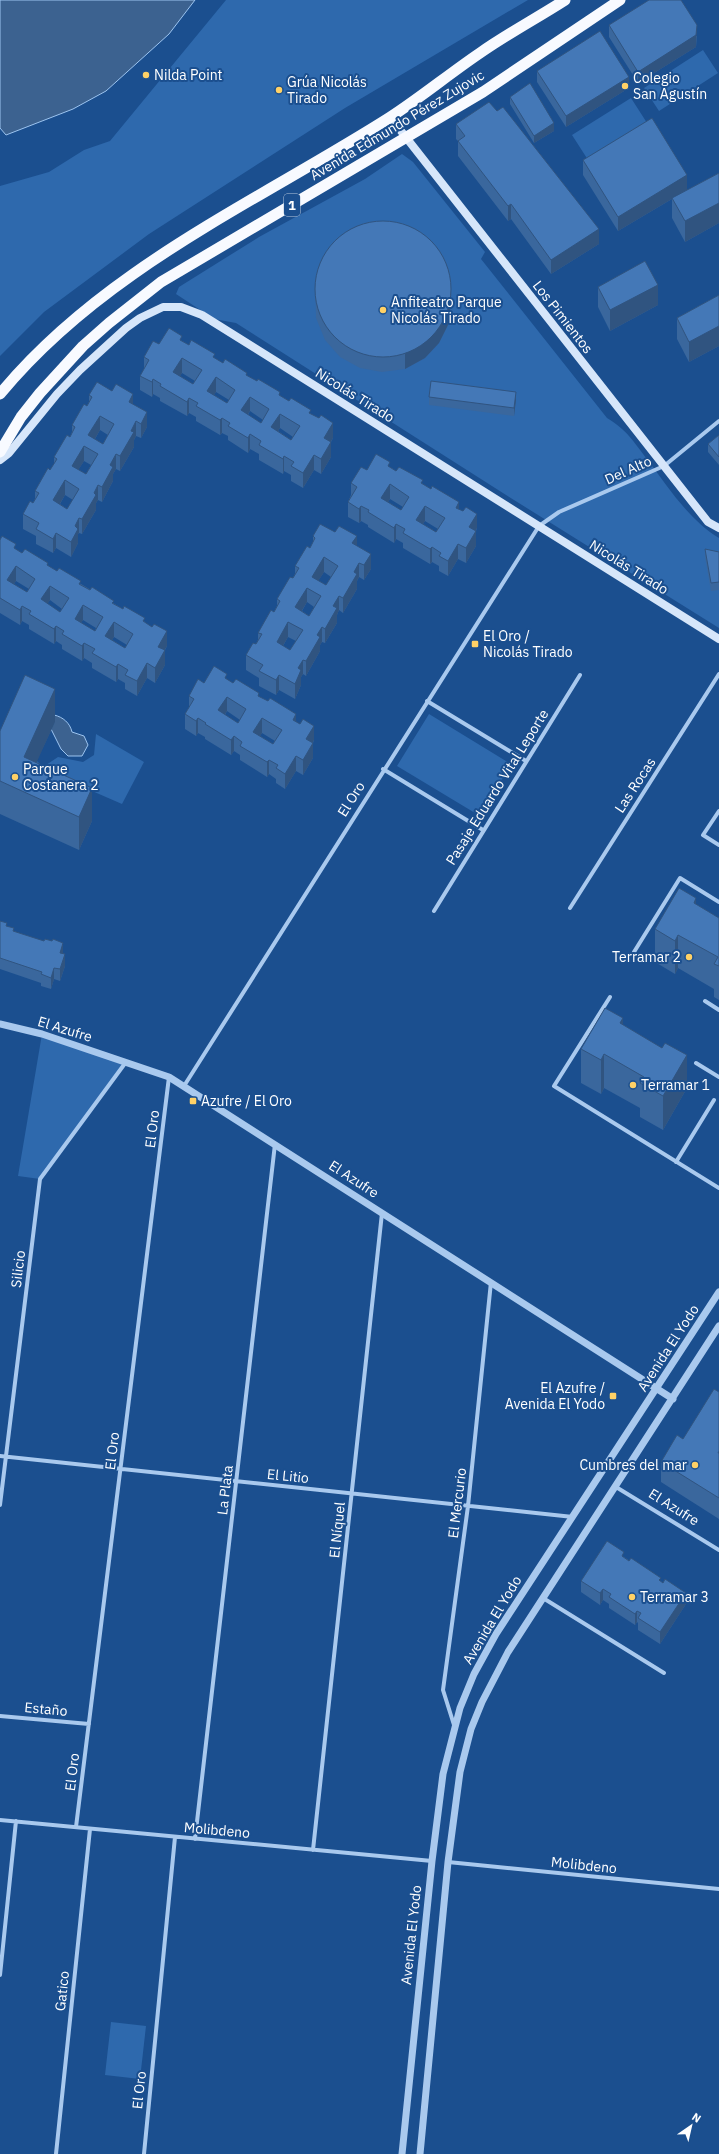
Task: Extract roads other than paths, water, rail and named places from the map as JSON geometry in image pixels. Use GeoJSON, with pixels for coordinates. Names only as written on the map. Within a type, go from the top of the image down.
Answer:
{"type":"FeatureCollection","features":[{"type":"Feature","properties":{"kind":"highway","name":"Avenida Edmundo Pérez Zujovic"},"geometry":{"type":"LineString","coordinates":[[0,394],[37,353],[72,320],[106,292],[165,252],[390,117],[481,52],[565,0]]}},
{"type":"Feature","properties":{"kind":"highway","name":"Avenida Edmundo Pérez Zujovic"},"geometry":{"type":"LineString","coordinates":[[0,452],[21,417],[40,393],[83,346],[115,318],[161,282],[483,92],[620,0]]}},
{"type":"Feature","properties":{"kind":"main road","name":"Los Pimientos"},"geometry":{"type":"LineString","coordinates":[[390,117],[708,522],[719,528]]}},
{"type":"Feature","properties":{"kind":"main road","name":"Nicolás Tirado"},"geometry":{"type":"LineString","coordinates":[[0,460],[9,453],[75,375],[126,328],[140,318],[163,307],[181,307],[202,315],[719,639]]}},
{"type":"Feature","properties":{"kind":"street","name":"Del Alto"},"geometry":{"type":"LineString","coordinates":[[538,526],[559,512],[664,466],[719,421]]}},
{"type":"Feature","properties":{"kind":"street","name":"El Oro"},"geometry":{"type":"LineString","coordinates":[[184,1086],[538,526]]}},
{"type":"Feature","properties":{"kind":"street","name":"Las Rocas"},"geometry":{"type":"LineString","coordinates":[[570,908],[719,674]]}},
{"type":"Feature","properties":{"kind":"street","name":"Pasaje Eduardo Vital Leporte"},"geometry":{"type":"LineString","coordinates":[[434,911],[580,675]]}},
{"type":"Feature","properties":{"kind":"street"},"geometry":{"type":"LineString","coordinates":[[427,701],[526,761]]}},
{"type":"Feature","properties":{"kind":"street"},"geometry":{"type":"LineString","coordinates":[[383,769],[483,830]]}},
{"type":"Feature","properties":{"kind":"street"},"geometry":{"type":"LineString","coordinates":[[719,811],[704,835],[719,845]]}},
{"type":"Feature","properties":{"kind":"street"},"geometry":{"type":"LineString","coordinates":[[634,952],[680,878],[719,902]]}},
{"type":"Feature","properties":{"kind":"street"},"geometry":{"type":"LineString","coordinates":[[610,997],[554,1086],[719,1188]]}},
{"type":"Feature","properties":{"kind":"street"},"geometry":{"type":"LineString","coordinates":[[705,1001],[719,1010]]}},
{"type":"Feature","properties":{"kind":"street","name":"El Azufre"},"geometry":{"type":"LineString","coordinates":[[0,1024],[42,1034],[169,1077],[673,1399]]}},
{"type":"Feature","properties":{"kind":"street","name":"Silicio"},"geometry":{"type":"LineString","coordinates":[[0,1505],[40,1179],[126,1062]]}},
{"type":"Feature","properties":{"kind":"street"},"geometry":{"type":"LineString","coordinates":[[696,1063],[719,1077]]}},
{"type":"Feature","properties":{"kind":"street","name":"El Oro"},"geometry":{"type":"LineString","coordinates":[[76,1827],[169,1077]]}},
{"type":"Feature","properties":{"kind":"street"},"geometry":{"type":"LineString","coordinates":[[676,1162],[714,1100]]}},
{"type":"Feature","properties":{"kind":"street","name":"La Plata"},"geometry":{"type":"LineString","coordinates":[[195,1839],[275,1144]]}},
{"type":"Feature","properties":{"kind":"street","name":"El Níquel"},"geometry":{"type":"LineString","coordinates":[[313,1850],[382,1212]]}},
{"type":"Feature","properties":{"kind":"street","name":"El Mercurio"},"geometry":{"type":"LineString","coordinates":[[454,1725],[443,1690],[468,1506],[491,1282]]}},
{"type":"Feature","properties":{"kind":"street","name":"Avenida El Yodo"},"geometry":{"type":"LineString","coordinates":[[402,2154],[432,1861],[443,1774],[454,1725],[466,1692],[496,1634],[574,1517],[719,1292]]}},
{"type":"Feature","properties":{"kind":"street","name":"Avenida El Yodo"},"geometry":{"type":"LineString","coordinates":[[420,2154],[448,1862],[460,1772],[471,1729],[494,1676],[719,1326]]}},
{"type":"Feature","properties":{"kind":"street","name":"El Litio"},"geometry":{"type":"LineString","coordinates":[[0,1456],[574,1517]]}},
{"type":"Feature","properties":{"kind":"street","name":"El Azufre"},"geometry":{"type":"LineString","coordinates":[[616,1487],[719,1550]]}},
{"type":"Feature","properties":{"kind":"street"},"geometry":{"type":"LineString","coordinates":[[543,1598],[664,1673]]}},
{"type":"Feature","properties":{"kind":"street","name":"Estaño"},"geometry":{"type":"LineString","coordinates":[[0,1716],[89,1724]]}},
{"type":"Feature","properties":{"kind":"street","name":"Molibdeno"},"geometry":{"type":"LineString","coordinates":[[0,1820],[432,1861]]}},
{"type":"Feature","properties":{"kind":"street"},"geometry":{"type":"LineString","coordinates":[[0,1975],[16,1821]]}},
{"type":"Feature","properties":{"kind":"street","name":"Gatico"},"geometry":{"type":"LineString","coordinates":[[56,2154],[90,1829]]}},
{"type":"Feature","properties":{"kind":"street","name":"El Oro"},"geometry":{"type":"LineString","coordinates":[[144,2154],[175,1837]]}},
{"type":"Feature","properties":{"kind":"street","name":"Molibdeno"},"geometry":{"type":"LineString","coordinates":[[448,1862],[719,1889]]}},
{"type":"Feature","properties":{"kind":"place","name":"Nilda Point"},"geometry":{"type":"Point","coordinates":[146,75]}},
{"type":"Feature","properties":{"kind":"place","name":"Colegio San Agustín"},"geometry":{"type":"Point","coordinates":[625,86]}},
{"type":"Feature","properties":{"kind":"place","name":"Grúa Nicolás Tirado"},"geometry":{"type":"Point","coordinates":[279,90]}},
{"type":"Feature","properties":{"kind":"place","name":"Anfiteatro Parque Nicolás Tirado"},"geometry":{"type":"Point","coordinates":[383,310]}},
{"type":"Feature","properties":{"kind":"place","name":"El Oro / Nicolás Tirado"},"geometry":{"type":"Point","coordinates":[475,644]}},
{"type":"Feature","properties":{"kind":"place","name":"Parque Costanera 2"},"geometry":{"type":"Point","coordinates":[15,777]}},
{"type":"Feature","properties":{"kind":"place","name":"Terramar 2"},"geometry":{"type":"Point","coordinates":[689,957]}},
{"type":"Feature","properties":{"kind":"place","name":"Terramar 1"},"geometry":{"type":"Point","coordinates":[633,1085]}},
{"type":"Feature","properties":{"kind":"place","name":"Azufre / El Oro"},"geometry":{"type":"Point","coordinates":[193,1101]}},
{"type":"Feature","properties":{"kind":"place","name":"El Azufre / Avenida El Yodo"},"geometry":{"type":"Point","coordinates":[613,1396]}},
{"type":"Feature","properties":{"kind":"place","name":"Cumbres del mar"},"geometry":{"type":"Point","coordinates":[695,1465]}},
{"type":"Feature","properties":{"kind":"place","name":"Terramar 3"},"geometry":{"type":"Point","coordinates":[632,1597]}}]}
